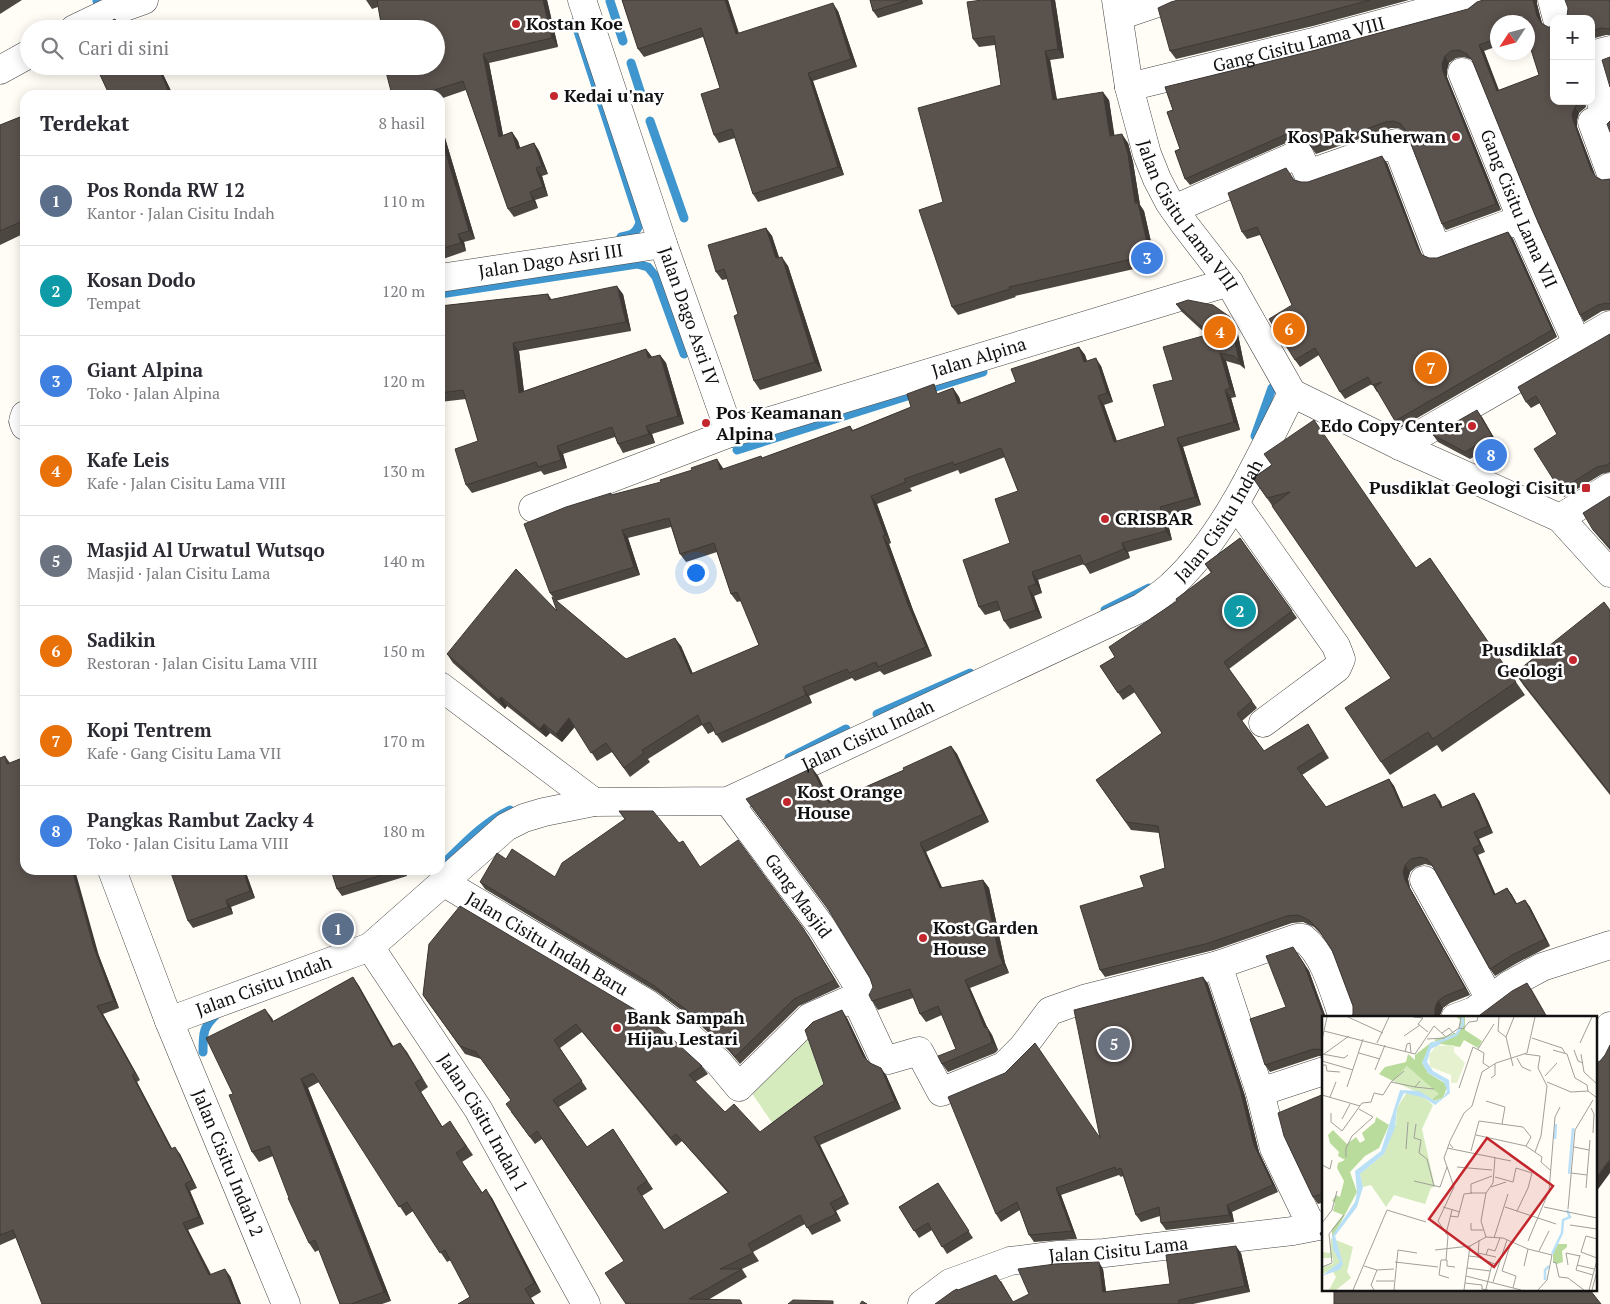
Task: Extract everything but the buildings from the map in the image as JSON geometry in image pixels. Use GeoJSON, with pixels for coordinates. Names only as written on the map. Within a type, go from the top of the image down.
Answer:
{"type":"FeatureCollection","features":[{"type":"Feature","properties":{"kind":"street"},"geometry":{"type":"LineString","coordinates":[[93,20],[144,0]]}},
{"type":"Feature","properties":{"kind":"street","name":"Jalan Dago Asri IV"},"geometry":{"type":"LineString","coordinates":[[582,0],[663,244],[730,433]]}},
{"type":"Feature","properties":{"kind":"street"},"geometry":{"type":"LineString","coordinates":[[1117,8],[1166,0]]}},
{"type":"Feature","properties":{"kind":"street","name":"Gang Cisitu Lama VIII"},"geometry":{"type":"LineString","coordinates":[[1129,88],[1318,41],[1469,0]]}},
{"type":"Feature","properties":{"kind":"street"},"geometry":{"type":"LineString","coordinates":[[1552,0],[1556,15]]}},
{"type":"Feature","properties":{"kind":"street","name":"Jalan Cisitu Lama VIII"},"geometry":{"type":"LineString","coordinates":[[1117,8],[1129,88],[1147,154],[1157,179],[1174,209],[1229,282],[1292,394]]}},
{"type":"Feature","properties":{"kind":"street"},"geometry":{"type":"LineString","coordinates":[[1595,54],[1610,50]]}},
{"type":"Feature","properties":{"kind":"street"},"geometry":{"type":"LineString","coordinates":[[0,70],[20,59]]}},
{"type":"Feature","properties":{"kind":"street","name":"Gang Cisitu Lama VII"},"geometry":{"type":"LineString","coordinates":[[1462,72],[1522,219],[1578,344]]}},
{"type":"Feature","properties":{"kind":"street"},"geometry":{"type":"LineString","coordinates":[[1595,82],[1605,116],[1592,122],[1610,171]]}},
{"type":"Feature","properties":{"kind":"street"},"geometry":{"type":"LineString","coordinates":[[1174,209],[1299,154],[1308,174],[1396,143],[1437,250],[1522,219]]}},
{"type":"Feature","properties":{"kind":"street","name":"Jalan Dago Asri III"},"geometry":{"type":"LineString","coordinates":[[445,277],[663,244]]}},
{"type":"Feature","properties":{"kind":"street","name":"Jalan Alpina"},"geometry":{"type":"LineString","coordinates":[[730,433],[1229,282]]}},
{"type":"Feature","properties":{"kind":"street"},"geometry":{"type":"LineString","coordinates":[[1400,446],[1610,326]]}},
{"type":"Feature","properties":{"kind":"street"},"geometry":{"type":"LineString","coordinates":[[1292,394],[1400,446],[1560,518],[1610,573]]}},
{"type":"Feature","properties":{"kind":"street","name":"Jalan Cisitu Indah"},"geometry":{"type":"LineString","coordinates":[[169,1021],[370,948],[506,827],[524,818],[594,802],[728,802],[1141,608],[1171,586],[1196,560],[1235,503],[1292,394]]}},
{"type":"Feature","properties":{"kind":"street"},"geometry":{"type":"LineString","coordinates":[[533,508],[730,433]]}},
{"type":"Feature","properties":{"kind":"street"},"geometry":{"type":"LineString","coordinates":[[1560,518],[1610,487]]}},
{"type":"Feature","properties":{"kind":"street"},"geometry":{"type":"LineString","coordinates":[[1235,503],[1336,646],[1341,659],[1337,668],[1263,723]]}},
{"type":"Feature","properties":{"kind":"street"},"geometry":{"type":"LineString","coordinates":[[445,690],[594,802]]}},
{"type":"Feature","properties":{"kind":"street","name":"Gang Masjid"},"geometry":{"type":"LineString","coordinates":[[728,802],[821,926],[859,996],[883,1057],[888,1060],[919,1051],[942,1092],[1004,1066],[1022,1047],[1050,1011],[1087,998],[1218,965]]}},
{"type":"Feature","properties":{"kind":"street","name":"Jalan Cisitu Indah 2"},"geometry":{"type":"LineString","coordinates":[[114,875],[169,1021],[286,1304]]}},
{"type":"Feature","properties":{"kind":"street"},"geometry":{"type":"LineString","coordinates":[[1424,880],[1490,998]]}},
{"type":"Feature","properties":{"kind":"street","name":"Jalan Cisitu Indah Baru"},"geometry":{"type":"LineString","coordinates":[[443,882],[648,1004],[682,1030],[719,1064],[739,1087],[810,1017],[859,996]]}},
{"type":"Feature","properties":{"kind":"street"},"geometry":{"type":"LineString","coordinates":[[1318,1226],[1274,1148],[1260,1092],[1218,965],[1303,938],[1312,945],[1328,976],[1342,1016]]}},
{"type":"Feature","properties":{"kind":"street"},"geometry":{"type":"LineString","coordinates":[[1460,1016],[1474,1011],[1509,985],[1542,966],[1610,945]]}},
{"type":"Feature","properties":{"kind":"street","name":"Jalan Cisitu Indah 1"},"geometry":{"type":"LineString","coordinates":[[370,948],[478,1109],[586,1304]]}},
{"type":"Feature","properties":{"kind":"street"},"geometry":{"type":"LineString","coordinates":[[1598,1052],[1610,1026]]}},
{"type":"Feature","properties":{"kind":"street"},"geometry":{"type":"LineString","coordinates":[[1260,1092],[1322,1072]]}},
{"type":"Feature","properties":{"kind":"street","name":"Jalan Cisitu Lama"},"geometry":{"type":"LineString","coordinates":[[922,1304],[950,1283],[1010,1261],[1058,1255],[1104,1253],[1293,1231],[1318,1226]]}},
{"type":"Feature","properties":{"kind":"green space"},"geometry":{"type":"Polygon","coordinates":[[[804,1028],[824,1083],[775,1127],[747,1086],[804,1028]]]}},
{"type":"Feature","properties":{"kind":"waterway"},"geometry":{"type":"LineString","coordinates":[[610,1],[623,41]]}},
{"type":"Feature","properties":{"kind":"waterway"},"geometry":{"type":"LineString","coordinates":[[575,22],[640,222],[634,233],[621,237]]}},
{"type":"Feature","properties":{"kind":"waterway"},"geometry":{"type":"LineString","coordinates":[[631,63],[641,94]]}},
{"type":"Feature","properties":{"kind":"waterway"},"geometry":{"type":"LineString","coordinates":[[650,121],[684,218]]}},
{"type":"Feature","properties":{"kind":"waterway"},"geometry":{"type":"LineString","coordinates":[[445,293],[637,264],[648,267],[656,277],[684,354]]}},
{"type":"Feature","properties":{"kind":"waterway"},"geometry":{"type":"LineString","coordinates":[[737,450],[983,372]]}},
{"type":"Feature","properties":{"kind":"waterway"},"geometry":{"type":"LineString","coordinates":[[1255,436],[1272,388]]}},
{"type":"Feature","properties":{"kind":"waterway"},"geometry":{"type":"LineString","coordinates":[[1105,610],[1149,588]]}},
{"type":"Feature","properties":{"kind":"waterway"},"geometry":{"type":"LineString","coordinates":[[877,714],[970,673]]}},
{"type":"Feature","properties":{"kind":"waterway"},"geometry":{"type":"LineString","coordinates":[[789,758],[846,729]]}},
{"type":"Feature","properties":{"kind":"waterway"},"geometry":{"type":"LineString","coordinates":[[445,862],[481,828],[510,810]]}},
{"type":"Feature","properties":{"kind":"waterway"},"geometry":{"type":"LineString","coordinates":[[203,1052],[205,1030],[209,1022],[218,1013]]}},
{"type":"Feature","properties":{"kind":"place","name":"Kostan Koe"},"geometry":{"type":"Point","coordinates":[516,24]}},
{"type":"Feature","properties":{"kind":"place","name":"Kedai u'nay"},"geometry":{"type":"Point","coordinates":[554,96]}},
{"type":"Feature","properties":{"kind":"place","name":"Kos Pak Suherwan"},"geometry":{"type":"Point","coordinates":[1456,137]}},
{"type":"Feature","properties":{"kind":"place","name":"Giant Alpina"},"geometry":{"type":"Point","coordinates":[1147,258]}},
{"type":"Feature","properties":{"kind":"place","name":"Sadikin"},"geometry":{"type":"Point","coordinates":[1289,329]}},
{"type":"Feature","properties":{"kind":"place","name":"Kafe Leis"},"geometry":{"type":"Point","coordinates":[1220,332]}},
{"type":"Feature","properties":{"kind":"place","name":"Kopi Tentrem"},"geometry":{"type":"Point","coordinates":[1431,368]}},
{"type":"Feature","properties":{"kind":"place","name":"Pos Keamanan Alpina"},"geometry":{"type":"Point","coordinates":[706,423]}},
{"type":"Feature","properties":{"kind":"place","name":"Edo Copy Center"},"geometry":{"type":"Point","coordinates":[1472,426]}},
{"type":"Feature","properties":{"kind":"place","name":"Pangkas Rambut Zacky 4"},"geometry":{"type":"Point","coordinates":[1491,455]}},
{"type":"Feature","properties":{"kind":"place","name":"Pusdiklat Geologi Cisitu"},"geometry":{"type":"Point","coordinates":[1586,488]}},
{"type":"Feature","properties":{"kind":"place","name":"CRISBAR"},"geometry":{"type":"Point","coordinates":[1105,519]}},
{"type":"Feature","properties":{"kind":"place","name":"Kosan Dodo"},"geometry":{"type":"Point","coordinates":[1240,611]}},
{"type":"Feature","properties":{"kind":"place","name":"Pusdiklat Geologi"},"geometry":{"type":"Point","coordinates":[1573,660]}},
{"type":"Feature","properties":{"kind":"place","name":"Kost Orange House"},"geometry":{"type":"Point","coordinates":[787,802]}},
{"type":"Feature","properties":{"kind":"place","name":"Pos Ronda RW 12"},"geometry":{"type":"Point","coordinates":[338,929]}},
{"type":"Feature","properties":{"kind":"place","name":"Kost Garden House"},"geometry":{"type":"Point","coordinates":[923,938]}},
{"type":"Feature","properties":{"kind":"place","name":"Bank Sampah Hijau Lestari"},"geometry":{"type":"Point","coordinates":[617,1028]}},
{"type":"Feature","properties":{"kind":"place","name":"Masjid Al Urwatul Wutsqo"},"geometry":{"type":"Point","coordinates":[1114,1044]}}]}
